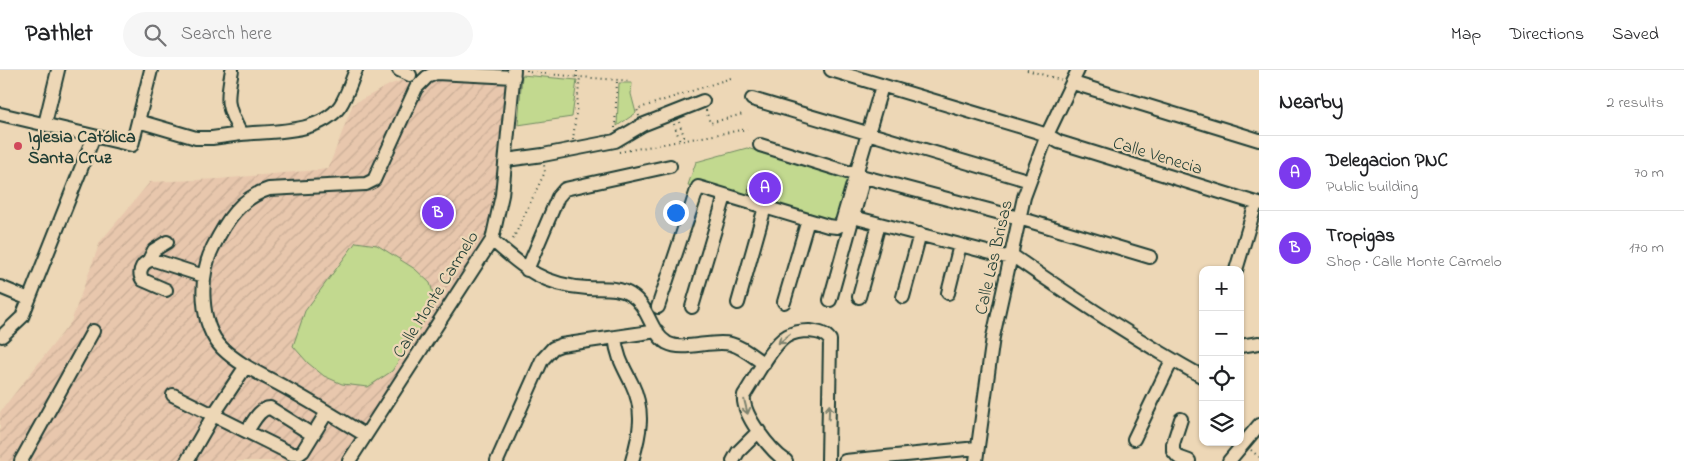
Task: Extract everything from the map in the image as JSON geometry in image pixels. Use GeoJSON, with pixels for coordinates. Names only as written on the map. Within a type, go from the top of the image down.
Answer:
{"type":"FeatureCollection","features":[{"type":"Feature","properties":{"kind":"street"},"geometry":{"type":"LineString","coordinates":[[45,124],[58,70]]}},
{"type":"Feature","properties":{"kind":"street"},"geometry":{"type":"LineString","coordinates":[[0,115],[132,145],[151,70]]}},
{"type":"Feature","properties":{"kind":"street"},"geometry":{"type":"LineString","coordinates":[[232,70],[228,95],[229,106],[241,134]]}},
{"type":"Feature","properties":{"kind":"street"},"geometry":{"type":"LineString","coordinates":[[138,121],[196,138],[212,138],[313,126],[324,120],[340,106],[356,70]]}},
{"type":"Feature","properties":{"kind":"street","name":"Calle Venecia"},"geometry":{"type":"LineString","coordinates":[[831,70],[1047,135],[1059,142],[1257,204]]}},
{"type":"Feature","properties":{"kind":"street","name":"Calle Las Brisas"},"geometry":{"type":"LineString","coordinates":[[976,455],[993,337],[1019,218],[1047,135],[1078,70]]}},
{"type":"Feature","properties":{"kind":"street"},"geometry":{"type":"LineString","coordinates":[[364,435],[246,366],[222,347],[215,337],[206,308],[204,276],[205,265],[210,252],[226,224],[247,199],[256,193],[269,189],[366,184],[374,180],[416,88],[427,77],[442,72],[514,74]]}},
{"type":"Feature","properties":{"kind":"street","name":"Calle Monte Carmelo"},"geometry":{"type":"LineString","coordinates":[[349,461],[364,435],[492,240],[502,195],[514,74]]}},
{"type":"Feature","properties":{"kind":"street"},"geometry":{"type":"LineString","coordinates":[[1073,83],[1259,140]]}},
{"type":"Feature","properties":{"kind":"street"},"geometry":{"type":"LineString","coordinates":[[830,300],[853,217],[868,134],[882,86]]}},
{"type":"Feature","properties":{"kind":"street"},"geometry":{"type":"LineString","coordinates":[[506,160],[572,150],[616,146],[642,125],[701,95]]}},
{"type":"Feature","properties":{"kind":"street"},"geometry":{"type":"LineString","coordinates":[[752,99],[1030,181]]}},
{"type":"Feature","properties":{"kind":"street"},"geometry":{"type":"LineString","coordinates":[[2,336],[22,317],[94,136]]}},
{"type":"Feature","properties":{"kind":"street"},"geometry":{"type":"LineString","coordinates":[[760,145],[860,176],[1019,218],[1150,258]]}},
{"type":"Feature","properties":{"kind":"street"},"geometry":{"type":"LineString","coordinates":[[527,270],[558,197],[565,189],[670,166]]}},
{"type":"Feature","properties":{"kind":"street"},"geometry":{"type":"LineString","coordinates":[[658,307],[698,188],[837,227],[841,225],[860,176]]}},
{"type":"Feature","properties":{"kind":"street"},"geometry":{"type":"LineString","coordinates":[[692,307],[725,196]]}},
{"type":"Feature","properties":{"kind":"street"},"geometry":{"type":"LineString","coordinates":[[1237,266],[1257,204]]}},
{"type":"Feature","properties":{"kind":"street"},"geometry":{"type":"LineString","coordinates":[[738,303],[765,207]]}},
{"type":"Feature","properties":{"kind":"street"},"geometry":{"type":"LineString","coordinates":[[853,217],[1010,256],[1172,360],[1199,375]]}},
{"type":"Feature","properties":{"kind":"street"},"geometry":{"type":"LineString","coordinates":[[784,302],[808,220]]}},
{"type":"Feature","properties":{"kind":"street"},"geometry":{"type":"LineString","coordinates":[[859,297],[879,224]]}},
{"type":"Feature","properties":{"kind":"street"},"geometry":{"type":"LineString","coordinates":[[903,297],[920,234]]}},
{"type":"Feature","properties":{"kind":"street"},"geometry":{"type":"LineString","coordinates":[[492,240],[527,270],[551,282],[586,288],[622,290],[633,295],[657,332],[668,343],[675,345],[731,344],[764,364]]}},
{"type":"Feature","properties":{"kind":"street"},"geometry":{"type":"LineString","coordinates":[[166,242],[154,250],[140,273],[140,277],[143,280],[166,290]]}},
{"type":"Feature","properties":{"kind":"street"},"geometry":{"type":"LineString","coordinates":[[948,293],[960,245]]}},
{"type":"Feature","properties":{"kind":"street"},"geometry":{"type":"LineString","coordinates":[[149,260],[204,276]]}},
{"type":"Feature","properties":{"kind":"street"},"geometry":{"type":"LineString","coordinates":[[0,287],[29,299]]}},
{"type":"Feature","properties":{"kind":"street"},"geometry":{"type":"LineString","coordinates":[[21,461],[93,331]]}},
{"type":"Feature","properties":{"kind":"street"},"geometry":{"type":"LineString","coordinates":[[497,461],[546,354],[561,345],[615,336],[657,332]]}},
{"type":"Feature","properties":{"kind":"street"},"geometry":{"type":"LineString","coordinates":[[786,461],[775,452],[759,431],[747,413],[743,400],[782,338],[796,332],[815,332],[822,333],[830,340],[828,461]]}},
{"type":"Feature","properties":{"kind":"street"},"geometry":{"type":"LineString","coordinates":[[615,336],[616,352],[633,386],[638,404],[640,431],[632,461]]}},
{"type":"Feature","properties":{"kind":"street"},"geometry":{"type":"LineString","coordinates":[[1244,345],[1259,343]]}},
{"type":"Feature","properties":{"kind":"street"},"geometry":{"type":"LineString","coordinates":[[1134,439],[1172,360]]}},
{"type":"Feature","properties":{"kind":"street"},"geometry":{"type":"LineString","coordinates":[[187,461],[214,414],[246,366]]}},
{"type":"Feature","properties":{"kind":"street"},"geometry":{"type":"LineString","coordinates":[[173,394],[292,454],[299,454],[303,451],[327,412]]}},
{"type":"Feature","properties":{"kind":"street"},"geometry":{"type":"LineString","coordinates":[[247,431],[261,411],[265,408],[270,408],[313,435]]}},
{"type":"Feature","properties":{"kind":"street"},"geometry":{"type":"LineString","coordinates":[[1181,419],[1173,444],[1173,451],[1178,457],[1188,461]]}},
{"type":"Feature","properties":{"kind":"street"},"geometry":{"type":"LineString","coordinates":[[1229,461],[1259,425]]}},
{"type":"Feature","properties":{"kind":"street"},"geometry":{"type":"LineString","coordinates":[[733,461],[738,452],[759,431]]}},
{"type":"Feature","properties":{"kind":"street"},"geometry":{"type":"LineString","coordinates":[[845,461],[976,455]]}},
{"type":"Feature","properties":{"kind":"path"},"geometry":{"type":"LineString","coordinates":[[528,70],[527,72],[631,81]]}},
{"type":"Feature","properties":{"kind":"path"},"geometry":{"type":"LineString","coordinates":[[572,150],[578,70]]}},
{"type":"Feature","properties":{"kind":"path"},"geometry":{"type":"LineString","coordinates":[[1027,70],[1073,83]]}},
{"type":"Feature","properties":{"kind":"path"},"geometry":{"type":"LineString","coordinates":[[642,125],[637,109],[701,95],[734,77]]}},
{"type":"Feature","properties":{"kind":"path"},"geometry":{"type":"LineString","coordinates":[[617,80],[616,146],[680,141],[747,129]]}},
{"type":"Feature","properties":{"kind":"path"},"geometry":{"type":"LineString","coordinates":[[701,95],[710,123],[743,114]]}},
{"type":"Feature","properties":{"kind":"path"},"geometry":{"type":"LineString","coordinates":[[680,141],[675,120],[678,120],[685,140]]}},
{"type":"Feature","properties":{"kind":"path"},"geometry":{"type":"LineString","coordinates":[[513,239],[544,172],[543,155]]}},
{"type":"Feature","properties":{"kind":"shaded area"},"geometry":{"type":"Polygon","coordinates":[[[433,70],[514,70],[492,240],[349,461],[0,461],[0,412],[71,322],[100,242],[150,182],[219,179],[328,169],[353,104],[391,84],[433,70]]]}},
{"type":"Feature","properties":{"kind":"green space"},"geometry":{"type":"Polygon","coordinates":[[[522,75],[577,80],[572,117],[518,125],[522,75]]]}},
{"type":"Feature","properties":{"kind":"green space"},"geometry":{"type":"Polygon","coordinates":[[[619,83],[632,83],[631,94],[636,113],[617,126],[619,83]]]}},
{"type":"Feature","properties":{"kind":"green space"},"geometry":{"type":"Polygon","coordinates":[[[747,148],[854,181],[842,221],[826,225],[688,185],[696,162],[747,148]]]}},
{"type":"Feature","properties":{"kind":"green space"},"geometry":{"type":"Polygon","coordinates":[[[356,242],[377,245],[415,269],[430,283],[436,303],[392,371],[368,387],[342,384],[324,376],[308,363],[293,346],[305,311],[356,242]]]}},
{"type":"Feature","properties":{"kind":"building"},"geometry":{"type":"Polygon","coordinates":[[[753,176],[782,184],[777,200],[748,192],[753,176]]]}},
{"type":"Feature","properties":{"kind":"place","name":"Iglesia Católica Santa Cruz"},"geometry":{"type":"Point","coordinates":[18,146]}},
{"type":"Feature","properties":{"kind":"place","name":"Delegacion PNC"},"geometry":{"type":"Point","coordinates":[765,188]}},
{"type":"Feature","properties":{"kind":"place","name":"Tropigas"},"geometry":{"type":"Point","coordinates":[438,213]}}]}
